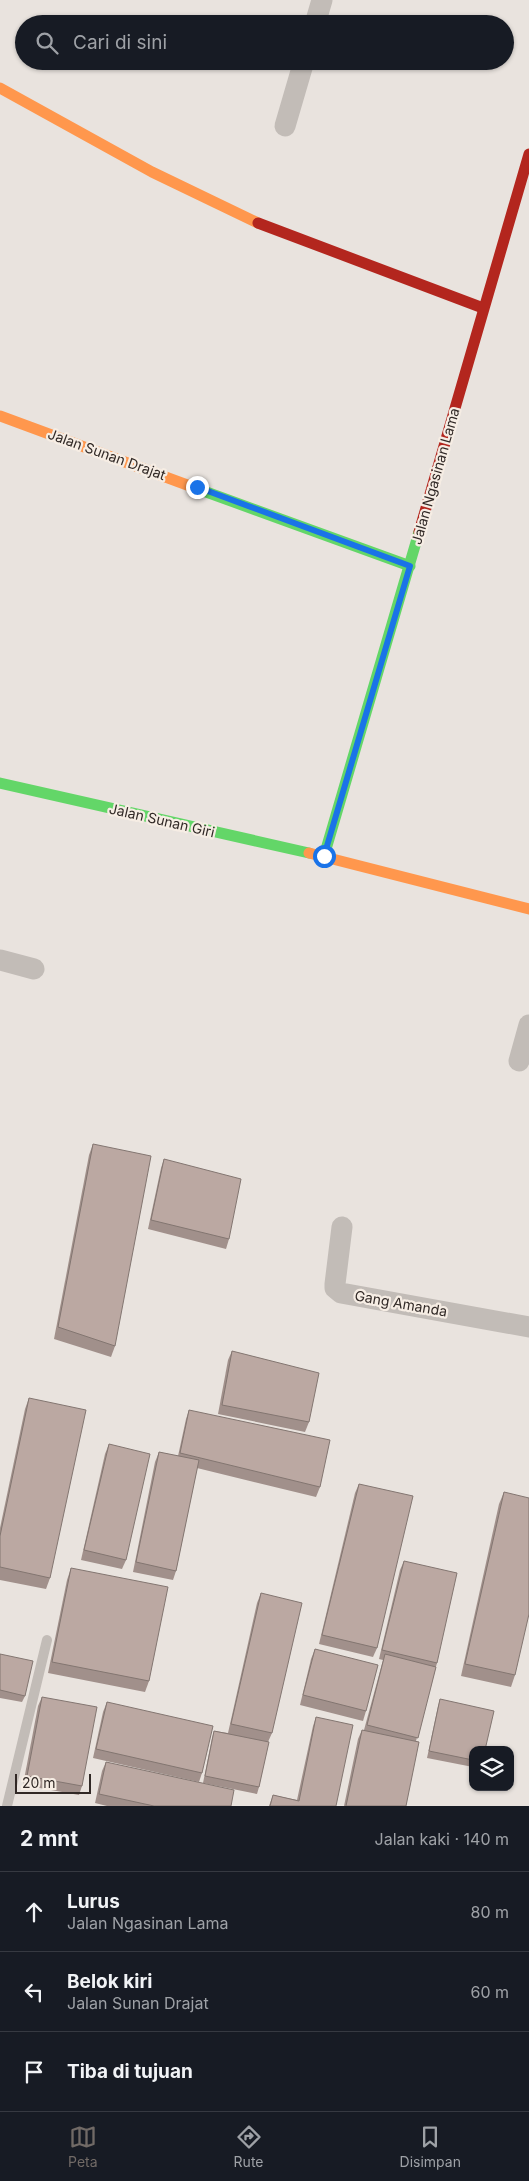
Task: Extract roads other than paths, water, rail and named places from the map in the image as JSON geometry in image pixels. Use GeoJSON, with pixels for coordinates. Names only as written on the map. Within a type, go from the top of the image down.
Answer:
{"type":"FeatureCollection","features":[{"type":"Feature","properties":{"kind":"street"},"geometry":{"type":"LineString","coordinates":[[318,15],[322,0]]}},
{"type":"Feature","properties":{"kind":"street"},"geometry":{"type":"LineString","coordinates":[[285,126],[301,70]]}},
{"type":"Feature","properties":{"kind":"street"},"geometry":{"type":"LineString","coordinates":[[0,88],[152,172],[255,222],[482,308]]}},
{"type":"Feature","properties":{"kind":"street","name":"Jalan Ngasinan Lama"},"geometry":{"type":"LineString","coordinates":[[324,856],[410,566],[482,308],[529,154]]}},
{"type":"Feature","properties":{"kind":"street","name":"Jalan Sunan Drajat"},"geometry":{"type":"LineString","coordinates":[[0,416],[410,566]]}},
{"type":"Feature","properties":{"kind":"street","name":"Jalan Sunan Giri"},"geometry":{"type":"LineString","coordinates":[[0,783],[324,856],[529,909]]}},
{"type":"Feature","properties":{"kind":"street"},"geometry":{"type":"LineString","coordinates":[[0,960],[34,969]]}},
{"type":"Feature","properties":{"kind":"street"},"geometry":{"type":"LineString","coordinates":[[520,1061],[529,1025]]}},
{"type":"Feature","properties":{"kind":"street","name":"Gang Amanda"},"geometry":{"type":"LineString","coordinates":[[342,1227],[335,1284],[335,1288],[341,1293],[529,1326]]}},
{"type":"Feature","properties":{"kind":"lane"},"geometry":{"type":"LineString","coordinates":[[8,1806],[48,1640]]}}]}
